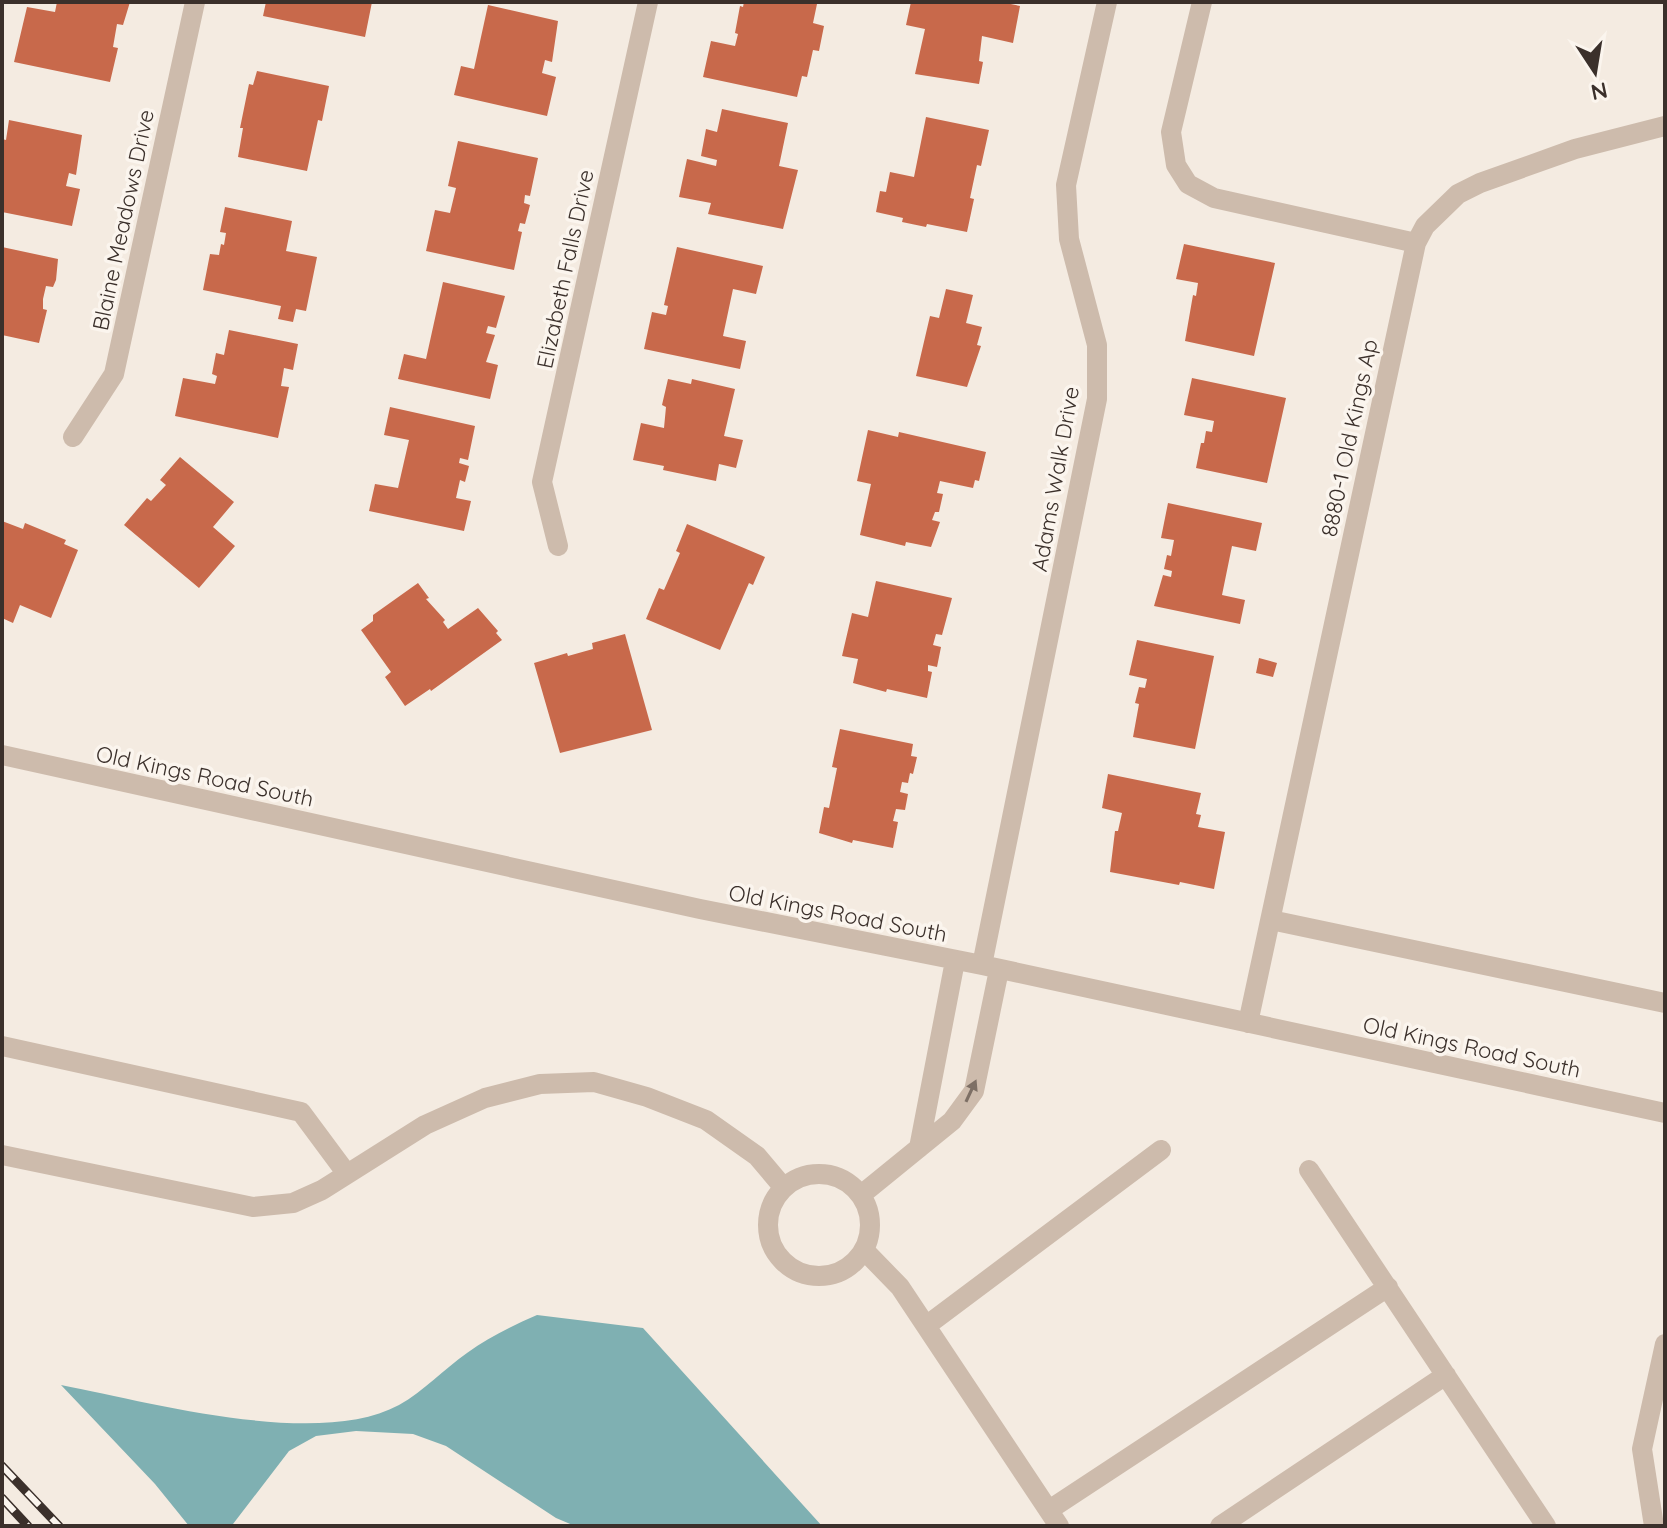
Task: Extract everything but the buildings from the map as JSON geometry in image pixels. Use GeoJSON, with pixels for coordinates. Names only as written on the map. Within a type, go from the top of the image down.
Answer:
{"type":"FeatureCollection","features":[{"type":"Feature","properties":{"kind":"street","name":"Blaine Meadows Drive"},"geometry":{"type":"LineString","coordinates":[[73,437],[114,374],[195,2]]}},
{"type":"Feature","properties":{"kind":"street","name":"Elizabeth Falls Drive"},"geometry":{"type":"LineString","coordinates":[[558,546],[542,482],[648,2]]}},
{"type":"Feature","properties":{"kind":"street","name":"Adams Walk Drive"},"geometry":{"type":"LineString","coordinates":[[861,1195],[952,1121],[974,1091],[990,967],[1097,399],[1097,345],[1069,239],[1066,185],[1107,2]]}},
{"type":"Feature","properties":{"kind":"street"},"geometry":{"type":"LineString","coordinates":[[1202,2],[1171,132],[1176,165],[1188,184],[1214,198],[1416,243]]}},
{"type":"Feature","properties":{"kind":"street","name":"8880-1 Old Kings Ap"},"geometry":{"type":"LineString","coordinates":[[1248,1023],[1416,243],[1425,226],[1458,194],[1480,183],[1575,149],[1665,126]]}},
{"type":"Feature","properties":{"kind":"street","name":"Old Kings Road South"},"geometry":{"type":"LineString","coordinates":[[2,755],[700,909],[990,967],[1665,1113]]}},
{"type":"Feature","properties":{"kind":"street"},"geometry":{"type":"LineString","coordinates":[[1271,920],[1665,1003]]}},
{"type":"Feature","properties":{"kind":"street"},"geometry":{"type":"LineString","coordinates":[[919,1148],[955,961]]}},
{"type":"Feature","properties":{"kind":"street"},"geometry":{"type":"LineString","coordinates":[[2,1046],[301,1112],[347,1174]]}},
{"type":"Feature","properties":{"kind":"street"},"geometry":{"type":"LineString","coordinates":[[2,1155],[253,1207],[293,1203],[347,1174],[425,1125],[485,1098],[540,1084],[594,1082],[647,1097],[706,1120],[757,1156],[784,1188]]}},
{"type":"Feature","properties":{"kind":"street"},"geometry":{"type":"LineString","coordinates":[[926,1326],[1161,1150]]}},
{"type":"Feature","properties":{"kind":"street"},"geometry":{"type":"LineString","coordinates":[[1309,1170],[1546,1526]]}},
{"type":"Feature","properties":{"kind":"street"},"geometry":{"type":"LineString","coordinates":[[832,1175],[849,1183],[861,1195],[869,1212],[870,1233],[864,1250],[853,1264],[838,1273],[823,1276],[805,1274],[789,1267],[776,1254],[770,1238],[769,1219],[774,1202],[784,1188],[800,1178],[832,1175]]}},
{"type":"Feature","properties":{"kind":"street"},"geometry":{"type":"LineString","coordinates":[[864,1250],[900,1287],[1054,1518],[1388,1287]]}},
{"type":"Feature","properties":{"kind":"street"},"geometry":{"type":"LineString","coordinates":[[1654,1526],[1642,1449],[1665,1344]]}},
{"type":"Feature","properties":{"kind":"street"},"geometry":{"type":"LineString","coordinates":[[1220,1526],[1446,1375]]}},
{"type":"Feature","properties":{"kind":"water"},"geometry":{"type":"Polygon","coordinates":[[[537,1315],[643,1328],[822,1526],[575,1526],[556,1518],[446,1446],[413,1434],[356,1431],[316,1436],[289,1451],[233,1524],[189,1526],[155,1484],[61,1385],[233,1418],[324,1423],[365,1417],[399,1405],[475,1347],[537,1315]]]}},
{"type":"Feature","properties":{"kind":"railway"},"geometry":{"type":"LineString","coordinates":[[2,1466],[59,1526]]}},
{"type":"Feature","properties":{"kind":"railway"},"geometry":{"type":"LineString","coordinates":[[2,1498],[28,1526]]}}]}
